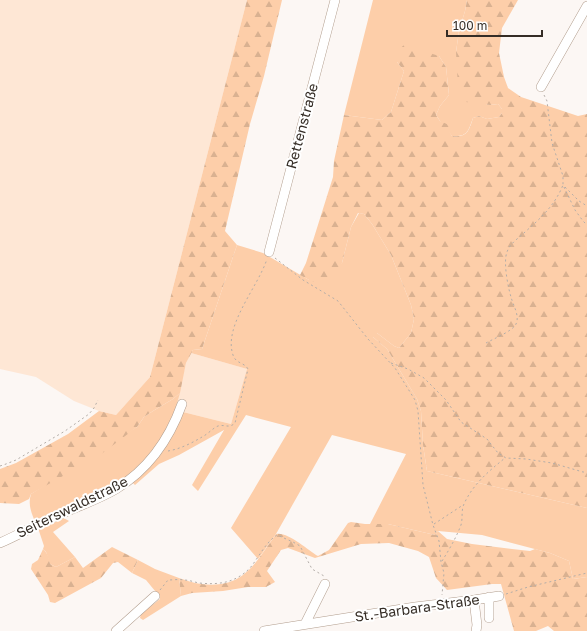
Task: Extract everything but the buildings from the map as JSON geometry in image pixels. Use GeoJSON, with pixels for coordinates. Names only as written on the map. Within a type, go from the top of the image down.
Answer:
{"type":"FeatureCollection","features":[{"type":"Feature","properties":{"kind":"street","name":"Rettenstraße"},"geometry":{"type":"LineString","coordinates":[[269,252],[335,0]]}},
{"type":"Feature","properties":{"kind":"street"},"geometry":{"type":"LineString","coordinates":[[541,87],[587,6]]}},
{"type":"Feature","properties":{"kind":"street","name":"Seiterswaldstraße"},"geometry":{"type":"LineString","coordinates":[[0,543],[115,489],[133,477],[143,469],[159,451],[171,430],[182,404]]}},
{"type":"Feature","properties":{"kind":"street"},"geometry":{"type":"LineString","coordinates":[[305,624],[325,584]]}},
{"type":"Feature","properties":{"kind":"street"},"geometry":{"type":"LineString","coordinates":[[116,631],[155,596]]}},
{"type":"Feature","properties":{"kind":"street","name":"St.-Barbara-Straße"},"geometry":{"type":"LineString","coordinates":[[264,631],[415,607],[499,596]]}},
{"type":"Feature","properties":{"kind":"street"},"geometry":{"type":"LineString","coordinates":[[489,597],[489,618]]}},
{"type":"Feature","properties":{"kind":"street"},"geometry":{"type":"LineString","coordinates":[[474,600],[477,625],[476,631]]}},
{"type":"Feature","properties":{"kind":"path"},"geometry":{"type":"LineString","coordinates":[[486,343],[512,329],[518,318],[511,298],[505,263],[506,253],[510,245],[537,221],[551,206],[559,195],[563,185],[563,176],[552,144],[547,101],[541,87]]}},
{"type":"Feature","properties":{"kind":"path"},"geometry":{"type":"LineString","coordinates":[[563,185],[579,201],[587,206]]}},
{"type":"Feature","properties":{"kind":"path"},"geometry":{"type":"LineString","coordinates":[[563,185],[575,210],[587,225]]}},
{"type":"Feature","properties":{"kind":"path"},"geometry":{"type":"LineString","coordinates":[[159,451],[176,450],[202,437],[216,427],[230,427],[235,423],[248,369],[246,366],[236,361],[232,352],[231,340],[234,327],[244,304],[262,273],[269,252],[303,280],[338,301],[368,339],[396,368],[415,400],[418,411],[423,485],[433,525],[439,540],[441,562],[444,573],[442,604]]}},
{"type":"Feature","properties":{"kind":"path"},"geometry":{"type":"LineString","coordinates":[[390,363],[408,369],[424,378],[446,400],[461,422],[487,439],[498,452],[506,458],[552,463],[587,472]]}},
{"type":"Feature","properties":{"kind":"path"},"geometry":{"type":"LineString","coordinates":[[0,466],[16,460],[65,432],[89,414],[98,400]]}},
{"type":"Feature","properties":{"kind":"path"},"geometry":{"type":"LineString","coordinates":[[441,562],[453,544],[461,524],[464,505],[471,492],[482,478],[506,458]]}},
{"type":"Feature","properties":{"kind":"path"},"geometry":{"type":"LineString","coordinates":[[433,525],[464,505]]}},
{"type":"Feature","properties":{"kind":"path"},"geometry":{"type":"LineString","coordinates":[[155,596],[168,580],[182,579],[199,582],[220,583],[231,581],[239,577],[249,568],[260,556],[271,539],[277,535],[300,546],[312,569],[326,576],[325,584]]}},
{"type":"Feature","properties":{"kind":"path"},"geometry":{"type":"LineString","coordinates":[[499,596],[528,587],[587,573]]}},
{"type":"Feature","properties":{"kind":"shaded area"},"geometry":{"type":"Polygon","coordinates":[[[0,0],[247,0],[150,377],[116,415],[99,411],[74,401],[36,377],[0,369],[0,0]]]}},
{"type":"Feature","properties":{"kind":"shaded area"},"geometry":{"type":"Polygon","coordinates":[[[191,353],[247,369],[231,424],[175,410],[186,363],[191,353]]]}},
{"type":"Feature","properties":{"kind":"green space"},"geometry":{"type":"Polygon","coordinates":[[[247,0],[282,0],[264,76],[250,124],[225,231],[237,245],[202,349],[193,350],[186,363],[180,393],[144,417],[137,427],[100,455],[31,494],[29,499],[19,504],[0,503],[0,469],[16,463],[68,434],[99,411],[116,415],[150,377],[247,0]]]}},
{"type":"Feature","properties":{"kind":"green space"},"geometry":{"type":"Polygon","coordinates":[[[373,0],[467,0],[459,31],[456,52],[481,103],[490,105],[498,104],[502,109],[502,113],[499,117],[487,119],[479,116],[473,118],[467,132],[461,135],[452,136],[436,115],[440,106],[449,95],[446,67],[439,56],[397,62],[404,71],[391,112],[382,120],[344,115],[373,0]]]}},
{"type":"Feature","properties":{"kind":"green space"},"geometry":{"type":"Polygon","coordinates":[[[467,0],[518,0],[502,28],[499,53],[508,88],[521,97],[578,116],[587,114],[587,508],[427,471],[423,445],[421,411],[417,399],[387,349],[373,337],[372,333],[377,333],[399,348],[411,333],[414,319],[411,305],[391,255],[364,214],[358,213],[351,227],[342,263],[333,280],[323,285],[300,275],[306,263],[333,177],[334,161],[344,115],[382,120],[391,112],[404,71],[397,62],[396,52],[404,45],[439,56],[446,67],[449,95],[440,106],[436,115],[440,121],[449,125],[452,136],[461,136],[467,133],[473,118],[479,116],[487,119],[499,117],[502,113],[502,109],[498,104],[490,105],[466,102],[460,95],[458,88],[456,52],[459,31],[467,0]]]}},
{"type":"Feature","properties":{"kind":"green space"},"geometry":{"type":"Polygon","coordinates":[[[359,213],[364,214],[372,224],[391,255],[411,305],[414,319],[411,333],[399,348],[377,333],[373,337],[387,349],[417,399],[421,411],[423,445],[427,471],[587,508],[587,577],[573,579],[569,561],[550,553],[482,535],[438,531],[435,535],[388,524],[370,524],[406,454],[332,435],[276,534],[258,559],[231,528],[291,427],[246,415],[198,491],[192,485],[224,430],[179,455],[159,464],[135,485],[128,478],[62,517],[69,521],[53,532],[75,557],[56,567],[50,564],[46,552],[43,549],[44,546],[31,511],[31,494],[137,427],[144,417],[180,393],[175,410],[231,424],[247,369],[191,353],[193,350],[202,349],[237,245],[263,253],[309,280],[342,263],[351,227],[359,213]]]}},
{"type":"Feature","properties":{"kind":"green space"},"geometry":{"type":"Polygon","coordinates":[[[348,523],[365,524],[388,524],[435,535],[438,531],[447,539],[512,549],[530,551],[535,549],[550,553],[569,561],[573,579],[587,577],[587,631],[554,631],[548,626],[536,631],[514,631],[501,584],[447,590],[436,578],[429,557],[418,551],[389,543],[361,544],[315,558],[288,548],[281,550],[267,571],[275,582],[266,587],[248,587],[223,591],[192,593],[181,596],[179,578],[198,584],[215,585],[227,583],[237,579],[254,565],[276,534],[286,535],[318,556],[329,550],[348,523]]]}},
{"type":"Feature","properties":{"kind":"green space"},"geometry":{"type":"Polygon","coordinates":[[[112,547],[138,560],[132,573],[118,562],[113,563],[101,578],[55,603],[50,602],[48,595],[31,569],[32,564],[38,560],[43,549],[48,556],[50,564],[56,567],[75,557],[83,568],[112,547]]]}},
{"type":"Feature","properties":{"kind":"green space"},"geometry":{"type":"Polygon","coordinates":[[[138,560],[155,569],[179,578],[181,596],[143,620],[140,618],[141,614],[160,599],[160,597],[146,580],[132,573],[138,560]]]}}]}
